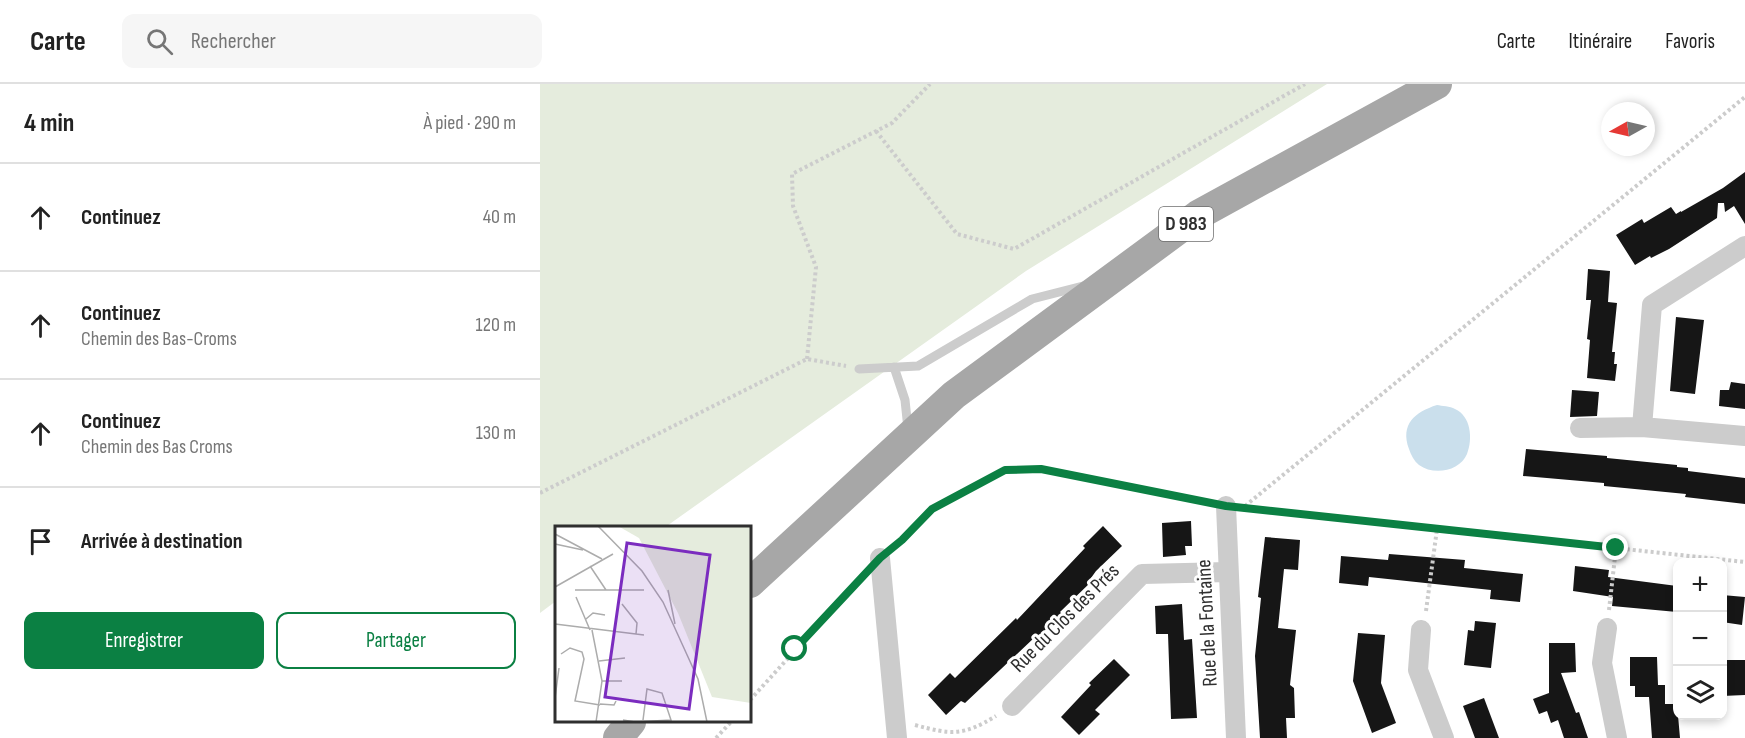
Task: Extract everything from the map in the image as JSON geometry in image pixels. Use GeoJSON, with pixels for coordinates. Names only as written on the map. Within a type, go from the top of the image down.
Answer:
{"type":"FeatureCollection","features":[{"type":"Feature","properties":{"kind":"main road","name":"D 983"},"geometry":{"type":"LineString","coordinates":[[752,581],[954,395],[1198,215],[1437,84]]}},
{"type":"Feature","properties":{"kind":"main road"},"geometry":{"type":"LineString","coordinates":[[618,738],[630,723]]}},
{"type":"Feature","properties":{"kind":"street"},"geometry":{"type":"LineString","coordinates":[[1642,427],[1652,305],[1745,246]]}},
{"type":"Feature","properties":{"kind":"street"},"geometry":{"type":"LineString","coordinates":[[1580,428],[1642,427],[1745,436]]}},
{"type":"Feature","properties":{"kind":"street","name":"Rue de la Fontaine"},"geometry":{"type":"LineString","coordinates":[[1234,507],[1228,572],[1236,738]]}},
{"type":"Feature","properties":{"kind":"street"},"geometry":{"type":"LineString","coordinates":[[880,558],[897,738]]}},
{"type":"Feature","properties":{"kind":"street","name":"Rue du Clos des Prés"},"geometry":{"type":"LineString","coordinates":[[1012,706],[1142,574],[1228,572]]}},
{"type":"Feature","properties":{"kind":"street"},"geometry":{"type":"LineString","coordinates":[[1606,628],[1602,663],[1617,738]]}},
{"type":"Feature","properties":{"kind":"street"},"geometry":{"type":"LineString","coordinates":[[1421,630],[1418,670],[1444,738]]}},
{"type":"Feature","properties":{"kind":"lane"},"geometry":{"type":"LineString","coordinates":[[859,369],[918,366],[1032,299],[1111,279]]}},
{"type":"Feature","properties":{"kind":"lane"},"geometry":{"type":"LineString","coordinates":[[894,367],[905,400],[909,437]]}},
{"type":"Feature","properties":{"kind":"path"},"geometry":{"type":"LineString","coordinates":[[807,359],[816,267],[793,206],[792,174],[892,123],[930,84]]}},
{"type":"Feature","properties":{"kind":"path"},"geometry":{"type":"LineString","coordinates":[[876,131],[957,234],[1014,249],[1305,84]]}},
{"type":"Feature","properties":{"kind":"path"},"geometry":{"type":"LineString","coordinates":[[1234,507],[1745,97]]}},
{"type":"Feature","properties":{"kind":"path"},"geometry":{"type":"LineString","coordinates":[[540,493],[807,359],[859,369]]}},
{"type":"Feature","properties":{"kind":"path"},"geometry":{"type":"LineString","coordinates":[[752,698],[880,558],[902,540],[932,509],[1005,470],[1041,469],[1234,507],[1745,562]]}},
{"type":"Feature","properties":{"kind":"path"},"geometry":{"type":"LineString","coordinates":[[1421,630],[1437,529]]}},
{"type":"Feature","properties":{"kind":"path"},"geometry":{"type":"LineString","coordinates":[[1606,628],[1616,548]]}},
{"type":"Feature","properties":{"kind":"path"},"geometry":{"type":"LineString","coordinates":[[716,738],[730,723]]}},
{"type":"Feature","properties":{"kind":"path"},"geometry":{"type":"LineString","coordinates":[[913,724],[933,730],[959,733],[979,726]]}},
{"type":"Feature","properties":{"kind":"green space"},"geometry":{"type":"Polygon","coordinates":[[[540,84],[1327,84],[1026,271],[667,526],[555,526],[555,602],[540,613],[540,84]]]}},
{"type":"Feature","properties":{"kind":"water"},"geometry":{"type":"Polygon","coordinates":[[[1437,405],[1451,407],[1460,412],[1467,422],[1470,435],[1469,448],[1464,460],[1453,468],[1439,471],[1425,468],[1416,462],[1409,449],[1406,433],[1411,420],[1416,415],[1437,405]]]}},
{"type":"Feature","properties":{"kind":"building"},"geometry":{"type":"Polygon","coordinates":[[[1745,172],[1745,224],[1734,206],[1725,212],[1724,203],[1718,203],[1717,218],[1669,249],[1635,265],[1616,235],[1642,219],[1644,223],[1671,207],[1676,214],[1681,212],[1723,188],[1745,172]]]}},
{"type":"Feature","properties":{"kind":"building"},"geometry":{"type":"Polygon","coordinates":[[[1588,269],[1610,271],[1608,302],[1617,303],[1612,352],[1615,352],[1614,364],[1617,364],[1615,381],[1587,378],[1590,340],[1587,339],[1591,300],[1586,300],[1588,269]]]}},
{"type":"Feature","properties":{"kind":"building"},"geometry":{"type":"Polygon","coordinates":[[[1676,317],[1704,320],[1695,394],[1670,391],[1676,317]]]}},
{"type":"Feature","properties":{"kind":"building"},"geometry":{"type":"Polygon","coordinates":[[[1731,382],[1745,384],[1745,409],[1719,406],[1720,390],[1729,390],[1731,382]]]}},
{"type":"Feature","properties":{"kind":"building"},"geometry":{"type":"Polygon","coordinates":[[[1572,390],[1599,392],[1597,416],[1570,417],[1572,390]]]}},
{"type":"Feature","properties":{"kind":"building"},"geometry":{"type":"Polygon","coordinates":[[[1526,449],[1677,465],[1677,467],[1688,468],[1688,471],[1745,478],[1745,504],[1685,497],[1686,494],[1604,486],[1604,483],[1523,476],[1526,449]]]}},
{"type":"Feature","properties":{"kind":"building"},"geometry":{"type":"Polygon","coordinates":[[[1191,521],[1192,546],[1185,546],[1186,555],[1163,557],[1162,523],[1191,521]]]}},
{"type":"Feature","properties":{"kind":"building"},"geometry":{"type":"Polygon","coordinates":[[[1103,526],[1122,546],[1096,571],[1091,578],[1093,580],[1060,612],[1062,614],[1036,639],[1035,637],[965,703],[961,701],[946,715],[928,695],[950,673],[955,678],[1016,618],[1017,620],[1103,526]]]}},
{"type":"Feature","properties":{"kind":"building"},"geometry":{"type":"Polygon","coordinates":[[[1265,537],[1300,540],[1298,570],[1284,569],[1278,628],[1296,630],[1290,685],[1294,688],[1295,718],[1286,718],[1287,738],[1260,738],[1255,656],[1261,598],[1258,597],[1265,537]]]}},
{"type":"Feature","properties":{"kind":"building"},"geometry":{"type":"Polygon","coordinates":[[[1389,554],[1465,560],[1464,568],[1523,574],[1520,602],[1490,599],[1491,590],[1369,577],[1368,586],[1339,583],[1341,556],[1388,560],[1389,554]]]}},
{"type":"Feature","properties":{"kind":"building"},"geometry":{"type":"Polygon","coordinates":[[[1575,566],[1609,570],[1608,577],[1673,585],[1673,612],[1612,606],[1613,597],[1573,591],[1575,566]]]}},
{"type":"Feature","properties":{"kind":"building"},"geometry":{"type":"Polygon","coordinates":[[[1727,595],[1745,597],[1742,625],[1727,623],[1727,595]]]}},
{"type":"Feature","properties":{"kind":"building"},"geometry":{"type":"Polygon","coordinates":[[[1182,604],[1184,640],[1192,639],[1197,718],[1171,719],[1168,634],[1156,634],[1155,606],[1182,604]]]}},
{"type":"Feature","properties":{"kind":"building"},"geometry":{"type":"Polygon","coordinates":[[[1475,621],[1496,623],[1491,668],[1464,665],[1468,630],[1474,631],[1475,621]]]}},
{"type":"Feature","properties":{"kind":"building"},"geometry":{"type":"Polygon","coordinates":[[[1358,633],[1385,635],[1381,683],[1396,723],[1372,733],[1353,681],[1358,633]]]}},
{"type":"Feature","properties":{"kind":"building"},"geometry":{"type":"Polygon","coordinates":[[[1549,643],[1575,643],[1576,672],[1561,673],[1588,738],[1564,738],[1558,720],[1551,723],[1547,711],[1539,714],[1533,699],[1549,693],[1549,643]]]}},
{"type":"Feature","properties":{"kind":"building"},"geometry":{"type":"Polygon","coordinates":[[[1630,657],[1657,657],[1658,685],[1665,685],[1665,704],[1673,704],[1673,720],[1678,720],[1680,738],[1652,738],[1649,697],[1635,697],[1635,686],[1630,686],[1630,657]]]}},
{"type":"Feature","properties":{"kind":"building"},"geometry":{"type":"Polygon","coordinates":[[[1114,659],[1130,675],[1095,710],[1100,714],[1079,735],[1061,717],[1091,685],[1089,683],[1114,659]]]}},
{"type":"Feature","properties":{"kind":"building"},"geometry":{"type":"Polygon","coordinates":[[[1727,660],[1745,660],[1745,695],[1727,696],[1727,660]]]}},
{"type":"Feature","properties":{"kind":"building"},"geometry":{"type":"Polygon","coordinates":[[[1484,698],[1499,738],[1475,738],[1463,706],[1484,698]]]}},
{"type":"Feature","properties":{"kind":"route"},"geometry":{"type":"LineString","coordinates":[[795,649],[880,558],[902,540],[932,509],[1005,470],[1041,469],[1226,506],[1616,548]]}}]}
